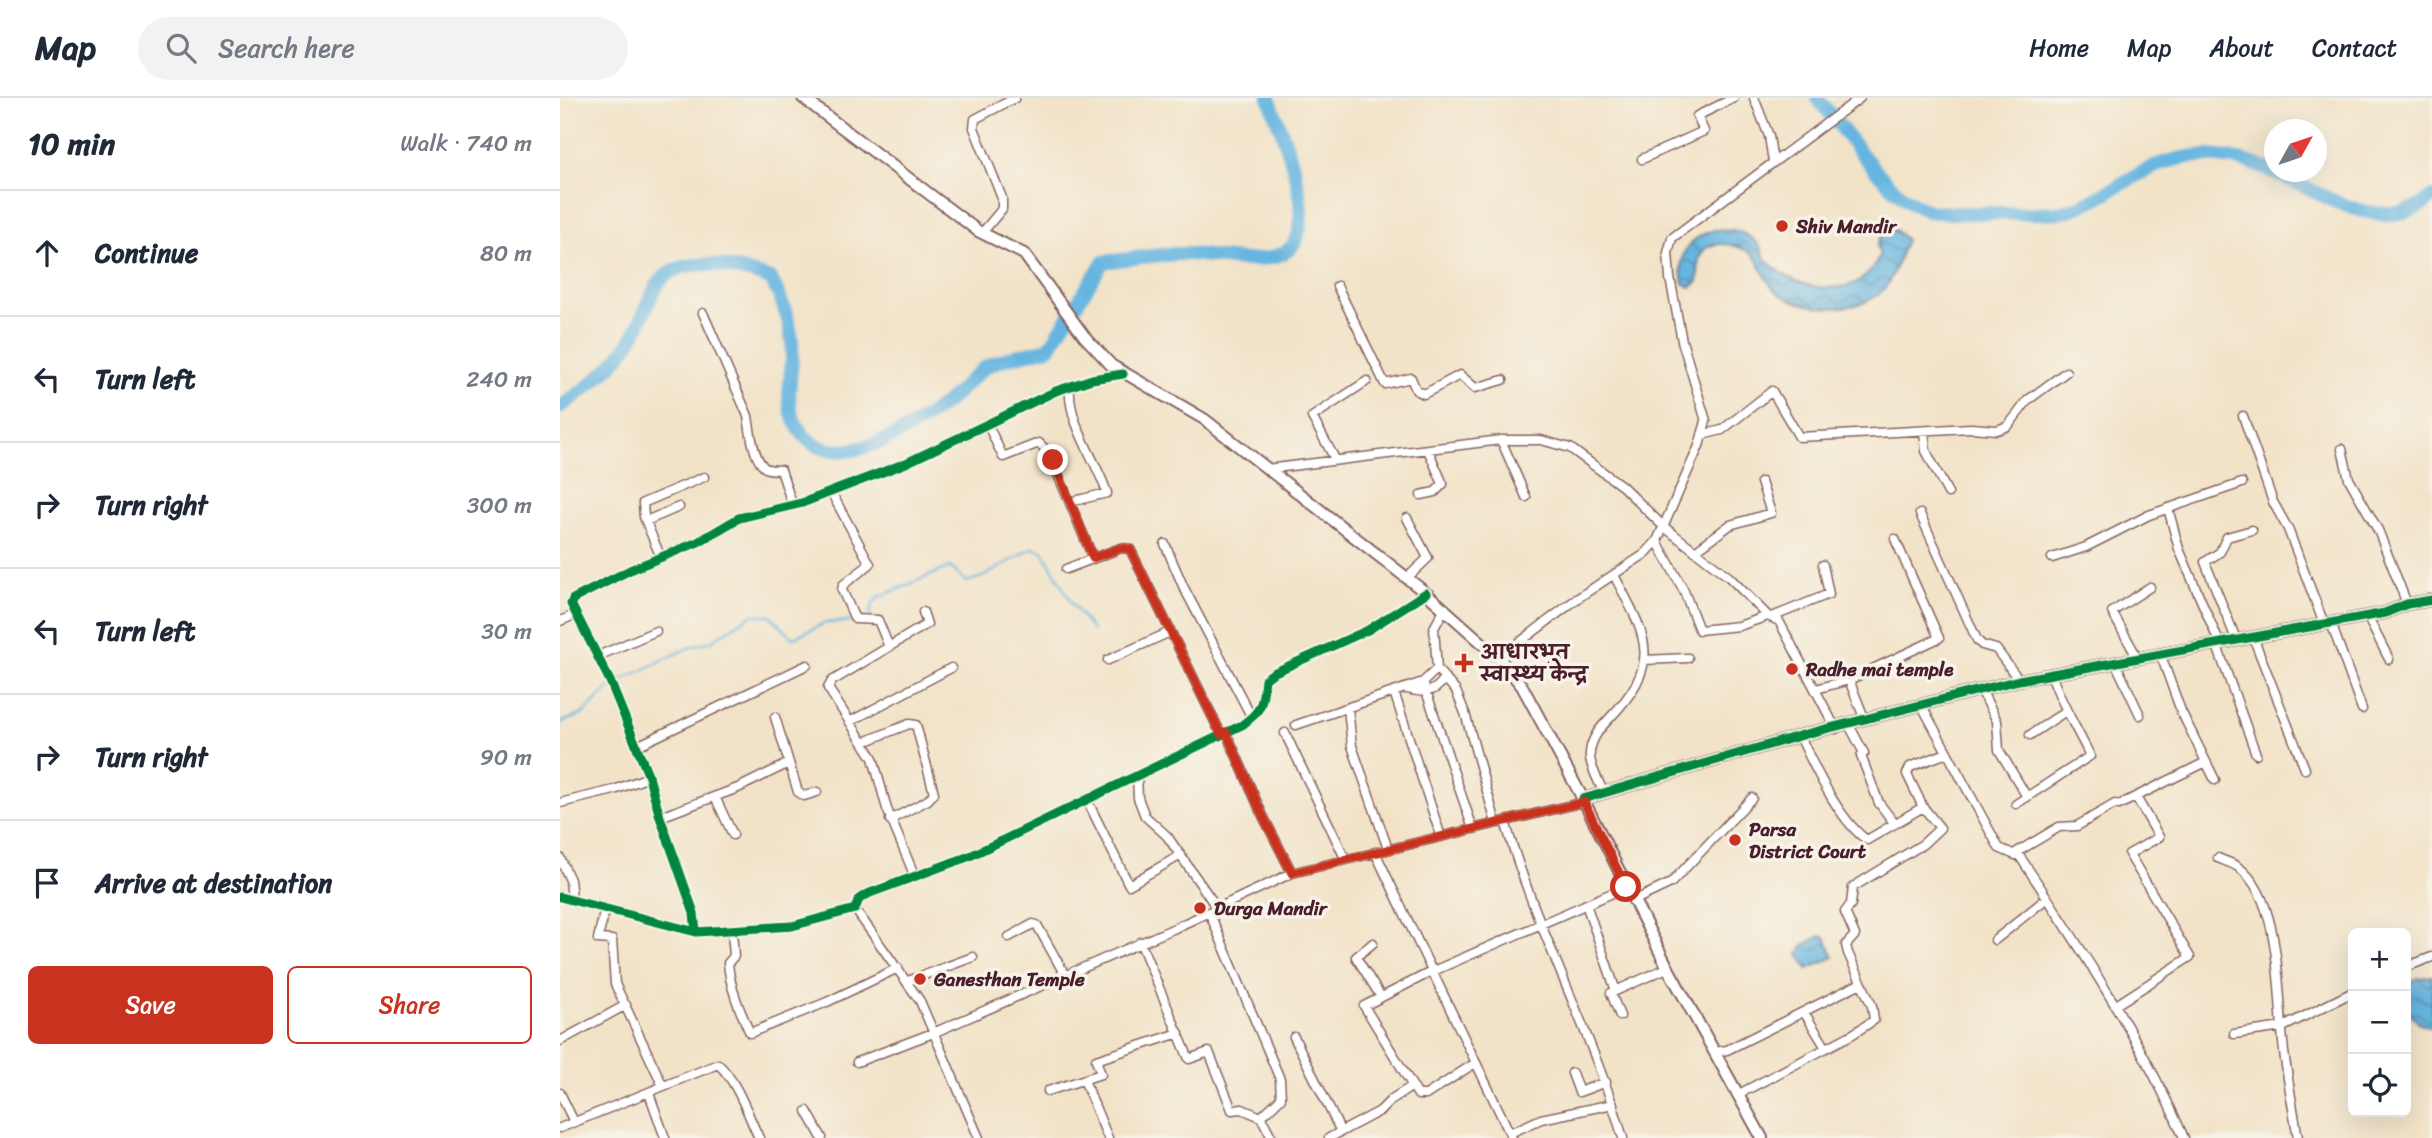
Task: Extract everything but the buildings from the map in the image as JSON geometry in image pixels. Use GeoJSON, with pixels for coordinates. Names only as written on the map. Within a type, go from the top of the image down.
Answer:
{"type":"FeatureCollection","features":[{"type":"Feature","properties":{"kind":"main road"},"geometry":{"type":"LineString","coordinates":[[803,98],[982,233],[1024,254],[1084,336],[1123,374],[1204,419],[1445,608],[1499,658],[1522,686],[1584,800],[1668,967],[1762,1138]]}},
{"type":"Feature","properties":{"kind":"main road"},"geometry":{"type":"LineString","coordinates":[[1584,800],[1800,736],[1836,729],[2019,680],[2367,616],[2432,600]]}},
{"type":"Feature","properties":{"kind":"street"},"geometry":{"type":"LineString","coordinates":[[982,233],[1002,209],[1002,198],[974,128],[975,119],[1015,98]]}},
{"type":"Feature","properties":{"kind":"street"},"geometry":{"type":"LineString","coordinates":[[1642,159],[1704,131],[1697,116],[1734,98]]}},
{"type":"Feature","properties":{"kind":"street"},"geometry":{"type":"LineString","coordinates":[[1754,98],[1769,136],[1773,162]]}},
{"type":"Feature","properties":{"kind":"street"},"geometry":{"type":"LineString","coordinates":[[1499,658],[1645,554],[1657,541],[1702,435],[1706,421],[1682,341],[1668,253],[1672,238],[1860,98]]}},
{"type":"Feature","properties":{"kind":"street"},"geometry":{"type":"LineString","coordinates":[[1337,286],[1385,384],[1411,378],[1416,390],[1424,394],[1460,376],[1475,388],[1503,380]]}},
{"type":"Feature","properties":{"kind":"street"},"geometry":{"type":"LineString","coordinates":[[703,313],[748,416],[750,432],[761,465],[768,470],[781,470],[792,505]]}},
{"type":"Feature","properties":{"kind":"street"},"geometry":{"type":"LineString","coordinates":[[1702,435],[1722,430],[1772,391],[1799,438],[1971,428],[1997,430],[2008,426],[2043,387],[2066,372]]}},
{"type":"Feature","properties":{"kind":"street"},"geometry":{"type":"LineString","coordinates":[[696,932],[694,913],[660,817],[649,777],[598,656],[571,604],[577,596],[698,542],[739,518],[831,492],[906,463],[987,423],[1070,387],[1092,379],[1123,374]]}},
{"type":"Feature","properties":{"kind":"street"},"geometry":{"type":"LineString","coordinates":[[1335,459],[1312,417],[1367,381]]}},
{"type":"Feature","properties":{"kind":"street"},"geometry":{"type":"LineString","coordinates":[[1070,387],[1069,403],[1099,468],[1107,493],[1070,502]]}},
{"type":"Feature","properties":{"kind":"street"},"geometry":{"type":"LineString","coordinates":[[2243,416],[2273,502],[2288,529],[2362,709]]}},
{"type":"Feature","properties":{"kind":"street"},"geometry":{"type":"LineString","coordinates":[[987,423],[1003,457],[1039,443],[1053,460],[1093,558]]}},
{"type":"Feature","properties":{"kind":"street"},"geometry":{"type":"LineString","coordinates":[[1924,432],[1926,451],[1948,493]]}},
{"type":"Feature","properties":{"kind":"street"},"geometry":{"type":"LineString","coordinates":[[1267,469],[1501,440],[1541,440],[1570,448],[1622,486],[1663,526],[1729,577],[1786,632],[1836,729]]}},
{"type":"Feature","properties":{"kind":"street"},"geometry":{"type":"LineString","coordinates":[[1501,440],[1526,497]]}},
{"type":"Feature","properties":{"kind":"street"},"geometry":{"type":"LineString","coordinates":[[2342,449],[2349,479],[2378,530],[2407,604]]}},
{"type":"Feature","properties":{"kind":"street"},"geometry":{"type":"LineString","coordinates":[[1422,495],[1434,492],[1443,484],[1428,450]]}},
{"type":"Feature","properties":{"kind":"street"},"geometry":{"type":"LineString","coordinates":[[661,558],[646,521],[643,506],[645,501],[704,477]]}},
{"type":"Feature","properties":{"kind":"street"},"geometry":{"type":"LineString","coordinates":[[1695,551],[1730,526],[1771,513],[1761,482]]}},
{"type":"Feature","properties":{"kind":"street"},"geometry":{"type":"LineString","coordinates":[[2052,558],[2086,547],[2168,508],[2242,483]]}},
{"type":"Feature","properties":{"kind":"street"},"geometry":{"type":"LineString","coordinates":[[831,492],[870,564],[843,585],[842,590],[855,619],[878,620],[890,646]]}},
{"type":"Feature","properties":{"kind":"street"},"geometry":{"type":"LineString","coordinates":[[646,521],[679,507]]}},
{"type":"Feature","properties":{"kind":"street"},"geometry":{"type":"LineString","coordinates":[[2168,508],[2179,549],[2217,643],[2256,754]]}},
{"type":"Feature","properties":{"kind":"street"},"geometry":{"type":"LineString","coordinates":[[1920,514],[1977,640],[1982,645],[1996,649],[2019,680]]}},
{"type":"Feature","properties":{"kind":"street"},"geometry":{"type":"LineString","coordinates":[[1407,519],[1428,558],[1407,578]]}},
{"type":"Feature","properties":{"kind":"street"},"geometry":{"type":"LineString","coordinates":[[2236,639],[2204,562],[2220,552],[2227,537],[2252,530]]}},
{"type":"Feature","properties":{"kind":"street"},"geometry":{"type":"LineString","coordinates":[[1816,689],[1849,680],[1939,638],[1895,539]]}},
{"type":"Feature","properties":{"kind":"street"},"geometry":{"type":"LineString","coordinates":[[1657,541],[1684,590],[1699,631],[1739,626],[1829,594],[1823,565]]}},
{"type":"Feature","properties":{"kind":"street"},"geometry":{"type":"LineString","coordinates":[[1165,544],[1183,586],[1252,718]]}},
{"type":"Feature","properties":{"kind":"street"},"geometry":{"type":"LineString","coordinates":[[1066,569],[1121,548],[1130,549],[1292,873]]}},
{"type":"Feature","properties":{"kind":"street"},"geometry":{"type":"LineString","coordinates":[[1604,793],[1590,759],[1592,745],[1597,731],[1637,686],[1644,660],[1636,615],[1614,575]]}},
{"type":"Feature","properties":{"kind":"street"},"geometry":{"type":"LineString","coordinates":[[2137,657],[2112,612],[2150,587]]}},
{"type":"Feature","properties":{"kind":"street"},"geometry":{"type":"LineString","coordinates":[[855,909],[859,900],[870,893],[970,856],[1088,802],[1252,718],[1262,706],[1265,679],[1368,630],[1426,593]]}},
{"type":"Feature","properties":{"kind":"street"},"geometry":{"type":"LineString","coordinates":[[1445,608],[1434,628],[1437,669],[1455,691],[1465,713],[1500,822],[1606,1082],[1623,1138]]}},
{"type":"Feature","properties":{"kind":"street"},"geometry":{"type":"LineString","coordinates":[[915,877],[890,820],[873,758],[828,688],[829,684],[927,624],[923,612]]}},
{"type":"Feature","properties":{"kind":"street"},"geometry":{"type":"LineString","coordinates":[[560,621],[577,614]]}},
{"type":"Feature","properties":{"kind":"street"},"geometry":{"type":"LineString","coordinates":[[2367,616],[2389,659]]}},
{"type":"Feature","properties":{"kind":"street"},"geometry":{"type":"LineString","coordinates":[[598,656],[656,631]]}},
{"type":"Feature","properties":{"kind":"street"},"geometry":{"type":"LineString","coordinates":[[1108,660],[1170,632]]}},
{"type":"Feature","properties":{"kind":"street"},"geometry":{"type":"LineString","coordinates":[[2253,636],[2305,769]]}},
{"type":"Feature","properties":{"kind":"street"},"geometry":{"type":"LineString","coordinates":[[2160,653],[2180,711],[2215,780]]}},
{"type":"Feature","properties":{"kind":"street"},"geometry":{"type":"LineString","coordinates":[[1644,660],[1688,658]]}},
{"type":"Feature","properties":{"kind":"street"},"geometry":{"type":"LineString","coordinates":[[2115,662],[2140,715]]}},
{"type":"Feature","properties":{"kind":"street"},"geometry":{"type":"LineString","coordinates":[[637,746],[807,664]]}},
{"type":"Feature","properties":{"kind":"street"},"geometry":{"type":"LineString","coordinates":[[851,721],[951,668]]}},
{"type":"Feature","properties":{"kind":"street"},"geometry":{"type":"LineString","coordinates":[[1296,725],[1423,682],[1437,669]]}},
{"type":"Feature","properties":{"kind":"street"},"geometry":{"type":"LineString","coordinates":[[2016,804],[2090,756],[2081,733],[2066,710],[2052,673]]}},
{"type":"Feature","properties":{"kind":"street"},"geometry":{"type":"LineString","coordinates":[[1406,688],[1425,693],[1438,687],[1444,679]]}},
{"type":"Feature","properties":{"kind":"street"},"geometry":{"type":"LineString","coordinates":[[1849,680],[1865,720]]}},
{"type":"Feature","properties":{"kind":"street"},"geometry":{"type":"LineString","coordinates":[[1423,682],[1473,829]]}},
{"type":"Feature","properties":{"kind":"street"},"geometry":{"type":"LineString","coordinates":[[1981,690],[1997,721],[1999,750],[2027,797]]}},
{"type":"Feature","properties":{"kind":"street"},"geometry":{"type":"LineString","coordinates":[[1394,692],[1441,837]]}},
{"type":"Feature","properties":{"kind":"street"},"geometry":{"type":"LineString","coordinates":[[1922,706],[1999,848],[2015,855],[2059,827],[2077,827],[2115,804],[2119,806],[2206,762]]}},
{"type":"Feature","properties":{"kind":"street"},"geometry":{"type":"LineString","coordinates":[[1348,708],[1352,746],[1388,849]]}},
{"type":"Feature","properties":{"kind":"street"},"geometry":{"type":"LineString","coordinates":[[2030,735],[2066,710]]}},
{"type":"Feature","properties":{"kind":"street"},"geometry":{"type":"LineString","coordinates":[[775,717],[800,794],[817,792]]}},
{"type":"Feature","properties":{"kind":"street"},"geometry":{"type":"LineString","coordinates":[[864,743],[909,724],[916,725],[934,793],[928,800],[890,820]]}},
{"type":"Feature","properties":{"kind":"street"},"geometry":{"type":"LineString","coordinates":[[1849,725],[1864,753],[1861,756],[1880,803],[1895,824]]}},
{"type":"Feature","properties":{"kind":"street"},"geometry":{"type":"LineString","coordinates":[[1285,733],[1346,860]]}},
{"type":"Feature","properties":{"kind":"street"},"geometry":{"type":"LineString","coordinates":[[1800,736],[1811,761],[1852,826],[1864,839],[1923,807]]}},
{"type":"Feature","properties":{"kind":"street"},"geometry":{"type":"LineString","coordinates":[[1737,1095],[1874,1020],[1872,1006],[1846,945],[1854,935],[1844,912],[1850,904],[1853,887],[1923,844],[1940,828],[1923,807],[1907,774],[1910,767],[1947,753]]}},
{"type":"Feature","properties":{"kind":"street"},"geometry":{"type":"LineString","coordinates":[[660,817],[715,797],[789,763]]}},
{"type":"Feature","properties":{"kind":"street"},"geometry":{"type":"LineString","coordinates":[[1137,776],[1138,798],[1145,816],[1167,836],[1181,855],[1213,910],[1280,1079],[1281,1098],[1261,1117]]}},
{"type":"Feature","properties":{"kind":"street"},"geometry":{"type":"LineString","coordinates":[[560,803],[614,790],[649,777]]}},
{"type":"Feature","properties":{"kind":"street"},"geometry":{"type":"LineString","coordinates":[[715,797],[733,835]]}},
{"type":"Feature","properties":{"kind":"street"},"geometry":{"type":"LineString","coordinates":[[2116,1005],[2190,957],[2129,854],[2159,836],[2136,797]]}},
{"type":"Feature","properties":{"kind":"street"},"geometry":{"type":"LineString","coordinates":[[1633,901],[1671,883],[1752,798]]}},
{"type":"Feature","properties":{"kind":"street"},"geometry":{"type":"LineString","coordinates":[[857,1062],[933,1033],[1292,873],[1584,800]]}},
{"type":"Feature","properties":{"kind":"street"},"geometry":{"type":"LineString","coordinates":[[1088,802],[1129,885],[1181,855]]}},
{"type":"Feature","properties":{"kind":"street"},"geometry":{"type":"LineString","coordinates":[[1375,852],[1511,1135],[1541,1119],[1614,1104]]}},
{"type":"Feature","properties":{"kind":"street"},"geometry":{"type":"LineString","coordinates":[[2017,852],[2116,1005],[2166,1097],[2184,1138]]}},
{"type":"Feature","properties":{"kind":"street"},"geometry":{"type":"LineString","coordinates":[[560,858],[570,880],[572,899]]}},
{"type":"Feature","properties":{"kind":"street"},"geometry":{"type":"LineString","coordinates":[[2218,858],[2239,867],[2261,897],[2281,984],[2284,1050],[2298,1138]]}},
{"type":"Feature","properties":{"kind":"street"},"geometry":{"type":"LineString","coordinates":[[1475,1063],[1426,1095],[1418,1095],[1364,1006],[1431,972],[1626,887]]}},
{"type":"Feature","properties":{"kind":"street"},"geometry":{"type":"LineString","coordinates":[[560,897],[696,932],[792,926],[855,909]]}},
{"type":"Feature","properties":{"kind":"street"},"geometry":{"type":"LineString","coordinates":[[1995,940],[2048,898]]}},
{"type":"Feature","properties":{"kind":"street"},"geometry":{"type":"LineString","coordinates":[[1586,904],[1616,991]]}},
{"type":"Feature","properties":{"kind":"street"},"geometry":{"type":"LineString","coordinates":[[605,908],[598,939],[612,940],[615,984],[663,1086]]}},
{"type":"Feature","properties":{"kind":"street"},"geometry":{"type":"LineString","coordinates":[[855,909],[908,981],[978,1138]]}},
{"type":"Feature","properties":{"kind":"street"},"geometry":{"type":"LineString","coordinates":[[1009,937],[1033,924],[1037,925],[1065,975]]}},
{"type":"Feature","properties":{"kind":"street"},"geometry":{"type":"LineString","coordinates":[[732,931],[734,956],[728,964],[729,974],[734,996],[750,1033],[827,1002],[898,968]]}},
{"type":"Feature","properties":{"kind":"street"},"geometry":{"type":"LineString","coordinates":[[1140,942],[1189,1059],[1209,1052],[1232,1110],[1242,1109],[1261,1117],[1272,1138]]}},
{"type":"Feature","properties":{"kind":"street"},"geometry":{"type":"LineString","coordinates":[[1373,943],[1356,957],[1381,997]]}},
{"type":"Feature","properties":{"kind":"street"},"geometry":{"type":"LineString","coordinates":[[908,981],[973,957]]}},
{"type":"Feature","properties":{"kind":"street"},"geometry":{"type":"LineString","coordinates":[[2411,965],[2432,957]]}},
{"type":"Feature","properties":{"kind":"street"},"geometry":{"type":"LineString","coordinates":[[1620,1016],[1611,993],[1668,967]]}},
{"type":"Feature","properties":{"kind":"street"},"geometry":{"type":"LineString","coordinates":[[1714,1052],[1727,1050],[1861,983]]}},
{"type":"Feature","properties":{"kind":"street"},"geometry":{"type":"LineString","coordinates":[[2234,1034],[2283,1027],[2348,994]]}},
{"type":"Feature","properties":{"kind":"street"},"geometry":{"type":"LineString","coordinates":[[560,1041],[626,1005]]}},
{"type":"Feature","properties":{"kind":"street"},"geometry":{"type":"LineString","coordinates":[[1804,1012],[1826,1048]]}},
{"type":"Feature","properties":{"kind":"street"},"geometry":{"type":"LineString","coordinates":[[1048,1091],[1101,1074],[1097,1060],[1179,1033]]}},
{"type":"Feature","properties":{"kind":"street"},"geometry":{"type":"LineString","coordinates":[[1294,1037],[1341,1132]]}},
{"type":"Feature","properties":{"kind":"street"},"geometry":{"type":"LineString","coordinates":[[560,1128],[718,1064],[741,1100],[759,1138]]}},
{"type":"Feature","properties":{"kind":"street"},"geometry":{"type":"LineString","coordinates":[[1572,1073],[1579,1092],[1606,1082]]}},
{"type":"Feature","properties":{"kind":"street"},"geometry":{"type":"LineString","coordinates":[[1084,1080],[1108,1138]]}},
{"type":"Feature","properties":{"kind":"street"},"geometry":{"type":"LineString","coordinates":[[1329,1138],[1380,1111],[1392,1099],[1412,1087]]}},
{"type":"Feature","properties":{"kind":"street"},"geometry":{"type":"LineString","coordinates":[[560,1093],[574,1122]]}},
{"type":"Feature","properties":{"kind":"street"},"geometry":{"type":"LineString","coordinates":[[649,1093],[665,1138]]}},
{"type":"Feature","properties":{"kind":"street"},"geometry":{"type":"LineString","coordinates":[[807,1111],[822,1138]]}},
{"type":"Feature","properties":{"kind":"water"},"geometry":{"type":"Polygon","coordinates":[[[1892,227],[1906,240],[1887,285],[1864,302],[1833,308],[1800,303],[1771,286],[1752,254],[1739,247],[1724,244],[1716,244],[1704,250],[1699,259],[1698,282],[1691,287],[1683,283],[1682,262],[1687,247],[1708,232],[1727,229],[1745,234],[1754,240],[1766,260],[1794,280],[1825,288],[1852,284],[1867,275],[1874,266],[1880,256],[1877,245],[1883,232],[1892,227]]]}},
{"type":"Feature","properties":{"kind":"water"},"geometry":{"type":"Polygon","coordinates":[[[1820,936],[1825,937],[1834,957],[1808,969],[1799,954],[1804,945],[1820,936]]]}},
{"type":"Feature","properties":{"kind":"water"},"geometry":{"type":"Polygon","coordinates":[[[2432,976],[2432,1027],[2418,1022],[2411,1014],[2411,983],[2415,979],[2432,976]]]}},
{"type":"Feature","properties":{"kind":"waterway"},"geometry":{"type":"LineString","coordinates":[[560,407],[591,384],[619,357],[636,330],[656,287],[666,275],[679,268],[709,265],[742,270],[771,279],[790,327],[790,406],[804,436],[821,447],[841,451],[887,439],[930,415],[987,366],[1049,348],[1103,262],[1178,254],[1256,260],[1279,255],[1293,245],[1300,228],[1301,206],[1290,157],[1269,98]]}},
{"type":"Feature","properties":{"kind":"waterway"},"geometry":{"type":"LineString","coordinates":[[1817,98],[1882,177],[1912,203],[1928,211],[2066,211],[2085,204],[2150,168],[2187,157],[2208,156],[2250,163],[2366,212],[2389,214],[2411,210],[2432,197]]}},
{"type":"Feature","properties":{"kind":"waterway"},"geometry":{"type":"LineString","coordinates":[[870,616],[873,603],[879,597],[950,567],[967,582],[985,576],[1033,548],[1043,551],[1071,602],[1092,630]]}},
{"type":"Feature","properties":{"kind":"waterway"},"geometry":{"type":"LineString","coordinates":[[616,683],[688,648],[711,641],[752,615],[770,615],[793,638],[825,623],[855,621]]}},
{"type":"Feature","properties":{"kind":"waterway"},"geometry":{"type":"LineString","coordinates":[[560,723],[583,714],[610,687]]}},
{"type":"Feature","properties":{"kind":"cycle path"},"geometry":{"type":"LineString","coordinates":[[696,932],[694,913],[660,817],[649,777],[610,681],[571,604],[573,599],[630,570],[698,542],[739,518],[802,503],[906,463],[1056,391],[1092,379],[1123,374]]}},
{"type":"Feature","properties":{"kind":"cycle path"},"geometry":{"type":"LineString","coordinates":[[560,897],[696,932],[792,926],[855,909],[859,899],[870,893],[970,856],[1242,725],[1258,710],[1265,679],[1273,673],[1368,630],[1426,593]]}},
{"type":"Feature","properties":{"kind":"cycle path"},"geometry":{"type":"LineString","coordinates":[[1583,799],[1806,734],[2019,680],[2385,613],[2407,604],[2432,600]]}},
{"type":"Feature","properties":{"kind":"place","name":"Shiv Mandir"},"geometry":{"type":"Point","coordinates":[1782,226]}},
{"type":"Feature","properties":{"kind":"place","name":"आधारभूत स्वास्थ्य केन्द्र"},"geometry":{"type":"Point","coordinates":[1464,663]}},
{"type":"Feature","properties":{"kind":"place","name":"Radhe mai temple"},"geometry":{"type":"Point","coordinates":[1792,669]}},
{"type":"Feature","properties":{"kind":"place","name":"Parsa District Court"},"geometry":{"type":"Point","coordinates":[1735,840]}},
{"type":"Feature","properties":{"kind":"place","name":"Durga Mandir"},"geometry":{"type":"Point","coordinates":[1200,908]}},
{"type":"Feature","properties":{"kind":"place","name":"Ganesthan Temple"},"geometry":{"type":"Point","coordinates":[920,979]}},
{"type":"Feature","properties":{"kind":"route"},"geometry":{"type":"LineString","coordinates":[[1053,460],[1093,558],[1125,547],[1130,549],[1221,734],[1226,732],[1261,812],[1292,873],[1584,802],[1626,887]]}}]}
